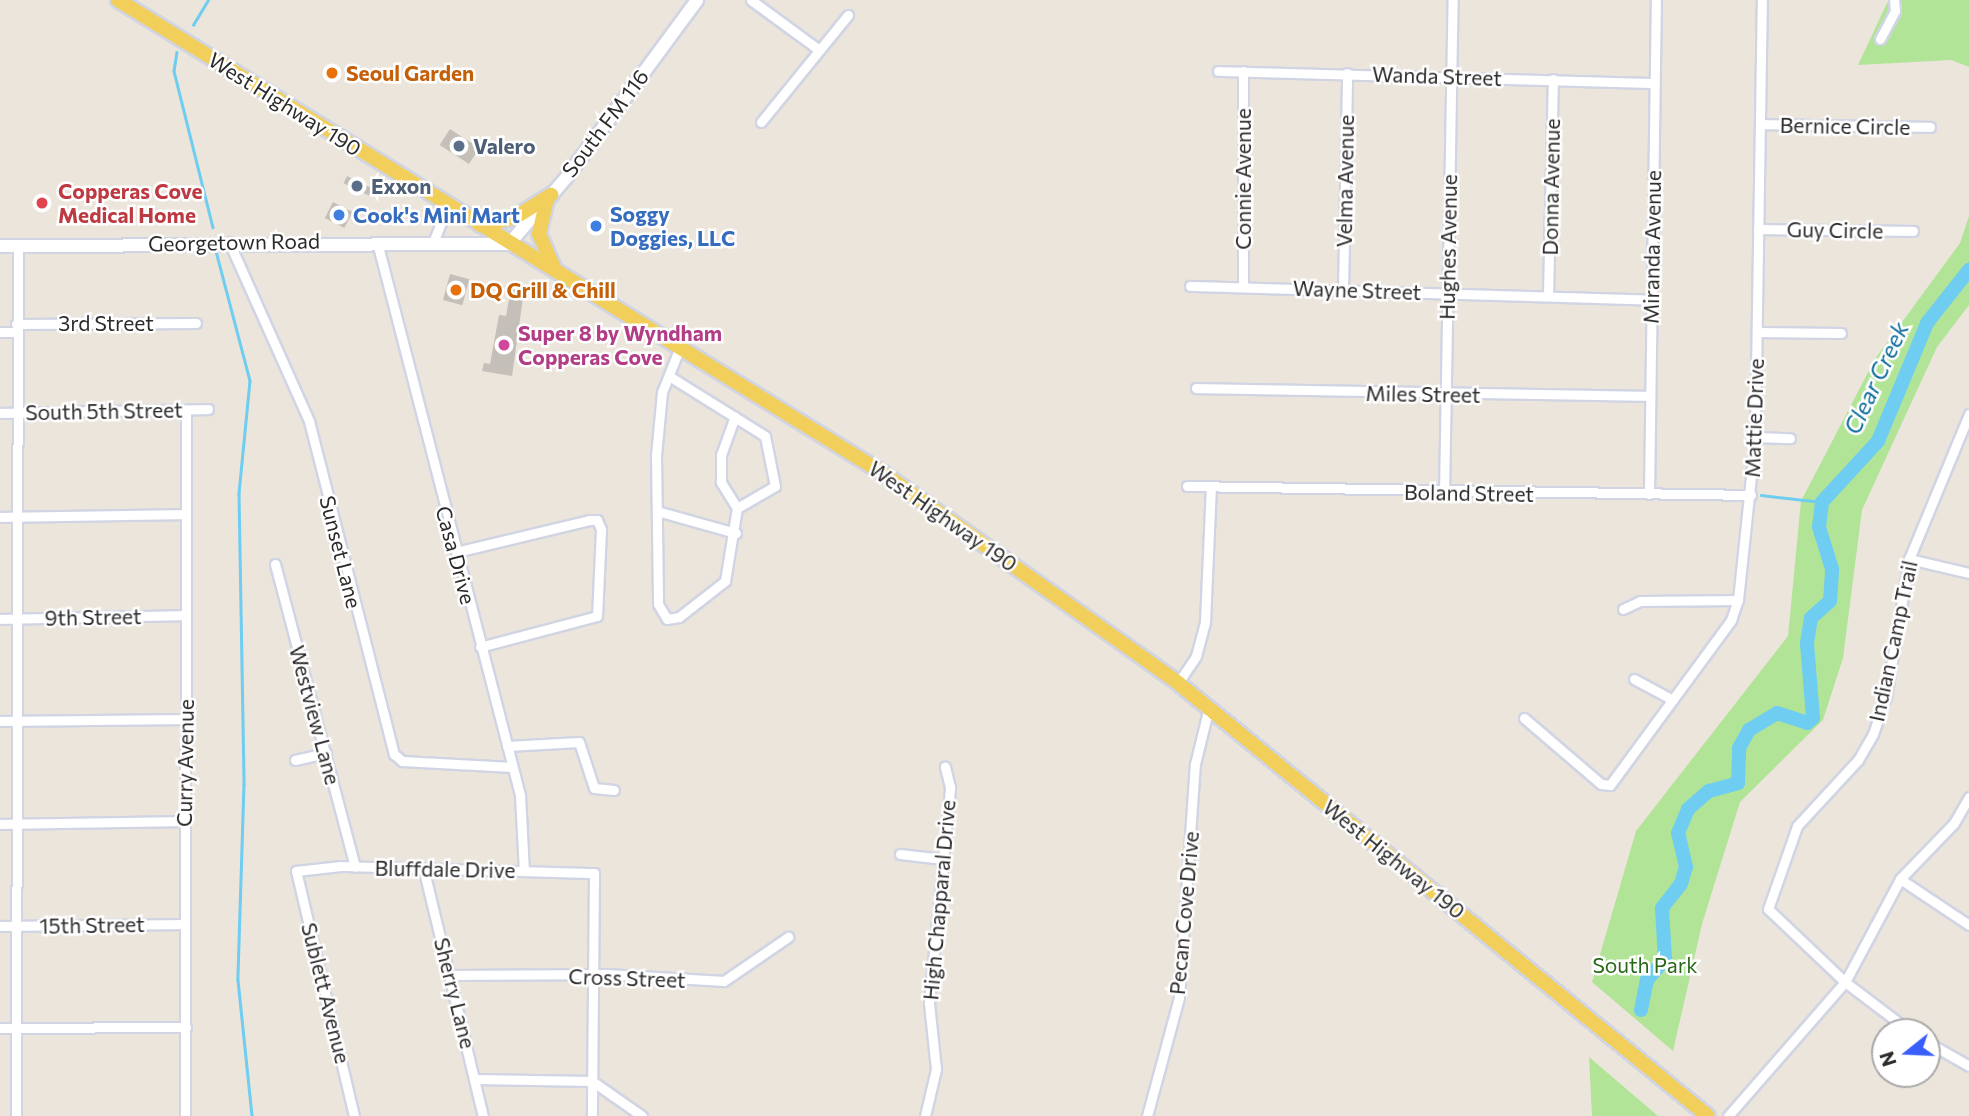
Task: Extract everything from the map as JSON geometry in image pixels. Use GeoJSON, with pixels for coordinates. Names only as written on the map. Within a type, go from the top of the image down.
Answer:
{"type":"FeatureCollection","features":[{"type":"Feature","properties":{"kind":"main road","name":"West Highway 190"},"geometry":{"type":"LineString","coordinates":[[118,0],[883,473],[1209,707],[1708,1116]]}},
{"type":"Feature","properties":{"kind":"main road"},"geometry":{"type":"LineString","coordinates":[[480,225],[514,218],[549,197]]}},
{"type":"Feature","properties":{"kind":"main road"},"geometry":{"type":"LineString","coordinates":[[549,197],[540,234],[554,269]]}},
{"type":"Feature","properties":{"kind":"street","name":"South FM 116"},"geometry":{"type":"LineString","coordinates":[[509,244],[549,197],[697,0]]}},
{"type":"Feature","properties":{"kind":"street"},"geometry":{"type":"LineString","coordinates":[[751,0],[819,50]]}},
{"type":"Feature","properties":{"kind":"street","name":"Hughes Avenue"},"geometry":{"type":"LineString","coordinates":[[1444,494],[1453,0]]}},
{"type":"Feature","properties":{"kind":"street","name":"Miranda Avenue"},"geometry":{"type":"LineString","coordinates":[[1649,494],[1656,0]]}},
{"type":"Feature","properties":{"kind":"street","name":"Mattie Drive"},"geometry":{"type":"LineString","coordinates":[[1524,718],[1601,784],[1618,780],[1731,620],[1738,600],[1755,437],[1762,0]]}},
{"type":"Feature","properties":{"kind":"street"},"geometry":{"type":"LineString","coordinates":[[1880,39],[1895,11],[1894,0]]}},
{"type":"Feature","properties":{"kind":"street"},"geometry":{"type":"LineString","coordinates":[[761,122],[848,15]]}},
{"type":"Feature","properties":{"kind":"street","name":"Wanda Street"},"geometry":{"type":"LineString","coordinates":[[1218,71],[1655,83]]}},
{"type":"Feature","properties":{"kind":"street","name":"Connie Avenue"},"geometry":{"type":"LineString","coordinates":[[1243,71],[1243,287]]}},
{"type":"Feature","properties":{"kind":"street","name":"Velma Avenue"},"geometry":{"type":"LineString","coordinates":[[1343,290],[1347,73]]}},
{"type":"Feature","properties":{"kind":"street","name":"Donna Avenue"},"geometry":{"type":"LineString","coordinates":[[1548,296],[1553,79]]}},
{"type":"Feature","properties":{"kind":"street","name":"Bernice Circle"},"geometry":{"type":"LineString","coordinates":[[1760,124],[1930,127]]}},
{"type":"Feature","properties":{"kind":"street"},"geometry":{"type":"LineString","coordinates":[[434,240],[443,218],[439,199]]}},
{"type":"Feature","properties":{"kind":"street","name":"Guy Circle"},"geometry":{"type":"LineString","coordinates":[[1758,229],[1913,231]]}},
{"type":"Feature","properties":{"kind":"street","name":"Georgetown Road"},"geometry":{"type":"LineString","coordinates":[[0,246],[377,240],[509,244]]}},
{"type":"Feature","properties":{"kind":"street","name":"Casa Drive"},"geometry":{"type":"LineString","coordinates":[[377,240],[526,827],[524,871]]}},
{"type":"Feature","properties":{"kind":"street","name":"Sunset Lane"},"geometry":{"type":"LineString","coordinates":[[229,242],[309,421],[394,754],[402,761],[512,767]]}},
{"type":"Feature","properties":{"kind":"street"},"geometry":{"type":"LineString","coordinates":[[16,1116],[18,246]]}},
{"type":"Feature","properties":{"kind":"street","name":"Wayne Street"},"geometry":{"type":"LineString","coordinates":[[1190,286],[1650,300]]}},
{"type":"Feature","properties":{"kind":"street","name":"3rd Street"},"geometry":{"type":"LineString","coordinates":[[0,332],[17,328],[196,323]]}},
{"type":"Feature","properties":{"kind":"street"},"geometry":{"type":"LineString","coordinates":[[1757,332],[1841,333]]}},
{"type":"Feature","properties":{"kind":"street"},"geometry":{"type":"LineString","coordinates":[[680,347],[669,376],[656,455],[658,604],[667,619],[679,617],[725,581],[737,533],[737,508],[721,482],[721,455],[735,416]]}},
{"type":"Feature","properties":{"kind":"street"},"geometry":{"type":"LineString","coordinates":[[669,376],[765,436],[775,474],[775,486],[767,494],[737,508]]}},
{"type":"Feature","properties":{"kind":"street","name":"Miles Street"},"geometry":{"type":"LineString","coordinates":[[1196,388],[1444,396],[1650,396]]}},
{"type":"Feature","properties":{"kind":"street","name":"South 5th Street"},"geometry":{"type":"LineString","coordinates":[[0,413],[208,409]]}},
{"type":"Feature","properties":{"kind":"street","name":"Curry Avenue"},"geometry":{"type":"LineString","coordinates":[[186,410],[186,1116]]}},
{"type":"Feature","properties":{"kind":"street","name":"Indian Camp Trail"},"geometry":{"type":"LineString","coordinates":[[1893,1018],[1845,982],[1768,909],[1797,826],[1858,760],[1873,734],[1886,697],[1909,559],[1969,414]]}},
{"type":"Feature","properties":{"kind":"street"},"geometry":{"type":"LineString","coordinates":[[1755,437],[1790,438]]}},
{"type":"Feature","properties":{"kind":"street","name":"Boland Street"},"geometry":{"type":"LineString","coordinates":[[1187,486],[1444,494],[1751,495]]}},
{"type":"Feature","properties":{"kind":"street"},"geometry":{"type":"LineString","coordinates":[[1178,683],[1196,656],[1205,622],[1211,486]]}},
{"type":"Feature","properties":{"kind":"street"},"geometry":{"type":"LineString","coordinates":[[657,511],[737,533]]}},
{"type":"Feature","properties":{"kind":"street"},"geometry":{"type":"LineString","coordinates":[[0,517],[186,513]]}},
{"type":"Feature","properties":{"kind":"street"},"geometry":{"type":"LineString","coordinates":[[456,552],[589,520],[597,520],[601,529],[597,616],[480,647]]}},
{"type":"Feature","properties":{"kind":"street"},"geometry":{"type":"LineString","coordinates":[[1909,559],[1969,573]]}},
{"type":"Feature","properties":{"kind":"street","name":"Westview Lane"},"geometry":{"type":"LineString","coordinates":[[275,564],[355,867]]}},
{"type":"Feature","properties":{"kind":"street"},"geometry":{"type":"LineString","coordinates":[[1623,609],[1640,601],[1738,600]]}},
{"type":"Feature","properties":{"kind":"street","name":"9th Street"},"geometry":{"type":"LineString","coordinates":[[0,619],[185,615]]}},
{"type":"Feature","properties":{"kind":"street"},"geometry":{"type":"LineString","coordinates":[[1634,679],[1673,700]]}},
{"type":"Feature","properties":{"kind":"street","name":"Pecan Cove Drive"},"geometry":{"type":"LineString","coordinates":[[1147,1116],[1179,997],[1195,764],[1209,707]]}},
{"type":"Feature","properties":{"kind":"street"},"geometry":{"type":"LineString","coordinates":[[0,721],[185,719]]}},
{"type":"Feature","properties":{"kind":"street"},"geometry":{"type":"LineString","coordinates":[[507,746],[579,742],[594,788],[614,790]]}},
{"type":"Feature","properties":{"kind":"street"},"geometry":{"type":"LineString","coordinates":[[295,760],[326,753]]}},
{"type":"Feature","properties":{"kind":"street","name":"High Chapparal Drive"},"geometry":{"type":"LineString","coordinates":[[925,1116],[936,1069],[929,1003],[950,786],[946,767]]}},
{"type":"Feature","properties":{"kind":"street"},"geometry":{"type":"LineString","coordinates":[[1728,1116],[1845,982],[1900,879],[1954,823],[1969,797]]}},
{"type":"Feature","properties":{"kind":"street"},"geometry":{"type":"LineString","coordinates":[[0,824],[184,821]]}},
{"type":"Feature","properties":{"kind":"street"},"geometry":{"type":"LineString","coordinates":[[900,854],[943,859]]}},
{"type":"Feature","properties":{"kind":"street","name":"Bluffdale Drive"},"geometry":{"type":"LineString","coordinates":[[296,871],[355,867],[424,871],[594,873],[593,975]]}},
{"type":"Feature","properties":{"kind":"street","name":"Sublett Avenue"},"geometry":{"type":"LineString","coordinates":[[296,871],[354,1116]]}},
{"type":"Feature","properties":{"kind":"street","name":"Sherry Lane"},"geometry":{"type":"LineString","coordinates":[[424,871],[452,975],[483,1116]]}},
{"type":"Feature","properties":{"kind":"street"},"geometry":{"type":"LineString","coordinates":[[1900,879],[1969,925]]}},
{"type":"Feature","properties":{"kind":"street","name":"15th Street"},"geometry":{"type":"LineString","coordinates":[[0,926],[184,924]]}},
{"type":"Feature","properties":{"kind":"street","name":"Cross Street"},"geometry":{"type":"LineString","coordinates":[[452,975],[593,975],[724,981],[788,937]]}},
{"type":"Feature","properties":{"kind":"street"},"geometry":{"type":"LineString","coordinates":[[592,1116],[593,975]]}},
{"type":"Feature","properties":{"kind":"street"},"geometry":{"type":"LineString","coordinates":[[0,1028],[186,1027]]}},
{"type":"Feature","properties":{"kind":"street"},"geometry":{"type":"LineString","coordinates":[[1941,1050],[1969,1066]]}},
{"type":"Feature","properties":{"kind":"street"},"geometry":{"type":"LineString","coordinates":[[476,1079],[592,1081],[642,1116]]}},
{"type":"Feature","properties":{"kind":"green space"},"geometry":{"type":"Polygon","coordinates":[[[1896,0],[1969,0],[1969,67],[1951,60],[1858,65],[1887,3],[1896,0]]]}},
{"type":"Feature","properties":{"kind":"green space","name":"South Park"},"geometry":{"type":"Polygon","coordinates":[[[1969,216],[1969,305],[1937,347],[1862,510],[1843,658],[1823,720],[1740,802],[1702,924],[1673,1051],[1592,982],[1636,831],[1788,636],[1801,501],[1875,359],[1960,243],[1969,216]]]}},
{"type":"Feature","properties":{"kind":"green space"},"geometry":{"type":"Polygon","coordinates":[[[1589,1057],[1658,1116],[1592,1116],[1589,1057]]]}},
{"type":"Feature","properties":{"kind":"building","name":"Valero"},"geometry":{"type":"Polygon","coordinates":[[[450,129],[479,148],[469,164],[440,145],[450,129]]]}},
{"type":"Feature","properties":{"kind":"building","name":"Exxon"},"geometry":{"type":"Polygon","coordinates":[[[347,176],[372,188],[369,195],[343,183],[347,176]]]}},
{"type":"Feature","properties":{"kind":"building","name":"Cook's Mini Mart"},"geometry":{"type":"Polygon","coordinates":[[[333,202],[353,212],[344,228],[325,218],[333,202]]]}},
{"type":"Feature","properties":{"kind":"building","name":"DQ Grill & Chill"},"geometry":{"type":"Polygon","coordinates":[[[450,274],[469,279],[462,305],[443,300],[450,274]]]}},
{"type":"Feature","properties":{"kind":"building","name":"Super 8 by Wyndham Copperas Cove"},"geometry":{"type":"Polygon","coordinates":[[[511,288],[524,291],[512,376],[482,371],[484,363],[490,364],[499,315],[506,316],[511,288]]]}},
{"type":"Feature","properties":{"kind":"waterway"},"geometry":{"type":"LineString","coordinates":[[193,25],[208,0]]}},
{"type":"Feature","properties":{"kind":"waterway"},"geometry":{"type":"LineString","coordinates":[[177,52],[174,71],[213,227]]}},
{"type":"Feature","properties":{"kind":"waterway"},"geometry":{"type":"LineString","coordinates":[[216,251],[250,381],[239,493],[244,784],[238,980],[252,1116]]}},
{"type":"Feature","properties":{"kind":"waterway","name":"Clear Creek"},"geometry":{"type":"LineString","coordinates":[[1641,1010],[1647,980],[1665,959],[1662,908],[1681,884],[1686,867],[1678,833],[1688,809],[1709,791],[1738,783],[1739,748],[1749,730],[1777,713],[1807,723],[1813,718],[1807,643],[1811,618],[1830,601],[1832,569],[1819,527],[1822,502],[1878,441],[1927,323],[1969,270]]}},
{"type":"Feature","properties":{"kind":"waterway"},"geometry":{"type":"LineString","coordinates":[[1761,495],[1822,502]]}},
{"type":"Feature","properties":{"kind":"place","name":"Seoul Garden"},"geometry":{"type":"Point","coordinates":[332,73]}},
{"type":"Feature","properties":{"kind":"place","name":"Valero"},"geometry":{"type":"Point","coordinates":[459,146]}},
{"type":"Feature","properties":{"kind":"place","name":"Exxon"},"geometry":{"type":"Point","coordinates":[357,186]}},
{"type":"Feature","properties":{"kind":"place","name":"Copperas Cove Medical Home"},"geometry":{"type":"Point","coordinates":[42,203]}},
{"type":"Feature","properties":{"kind":"place","name":"Cook's Mini Mart"},"geometry":{"type":"Point","coordinates":[339,215]}},
{"type":"Feature","properties":{"kind":"place","name":"Soggy Doggies, LLC"},"geometry":{"type":"Point","coordinates":[596,226]}},
{"type":"Feature","properties":{"kind":"place","name":"DQ Grill & Chill"},"geometry":{"type":"Point","coordinates":[456,290]}},
{"type":"Feature","properties":{"kind":"place","name":"Super 8 by Wyndham Copperas Cove"},"geometry":{"type":"Point","coordinates":[504,345]}}]}
